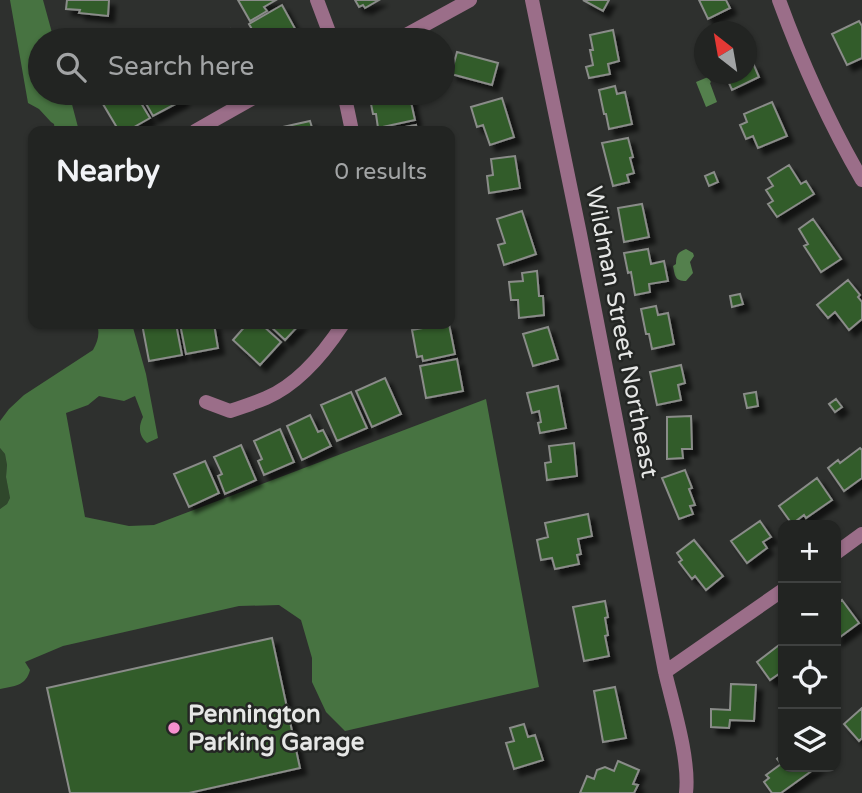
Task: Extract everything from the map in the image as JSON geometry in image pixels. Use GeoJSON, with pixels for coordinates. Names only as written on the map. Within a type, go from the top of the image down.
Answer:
{"type":"FeatureCollection","features":[{"type":"Feature","properties":{"kind":"street"},"geometry":{"type":"LineString","coordinates":[[317,0],[328,28]]}},
{"type":"Feature","properties":{"kind":"street"},"geometry":{"type":"LineString","coordinates":[[419,28],[470,0]]}},
{"type":"Feature","properties":{"kind":"street","name":"Wildman Street Northeast"},"geometry":{"type":"LineString","coordinates":[[532,0],[680,736],[687,775],[686,793]]}},
{"type":"Feature","properties":{"kind":"street"},"geometry":{"type":"LineString","coordinates":[[779,0],[798,51],[840,141],[862,180]]}},
{"type":"Feature","properties":{"kind":"street"},"geometry":{"type":"LineString","coordinates":[[204,126],[241,105]]}},
{"type":"Feature","properties":{"kind":"street"},"geometry":{"type":"LineString","coordinates":[[347,105],[351,126]]}},
{"type":"Feature","properties":{"kind":"street"},"geometry":{"type":"LineString","coordinates":[[206,402],[230,411],[268,397],[290,384],[310,367],[340,329]]}},
{"type":"Feature","properties":{"kind":"street"},"geometry":{"type":"LineString","coordinates":[[841,549],[862,534]]}},
{"type":"Feature","properties":{"kind":"street"},"geometry":{"type":"LineString","coordinates":[[666,672],[778,594]]}},
{"type":"Feature","properties":{"kind":"shaded area"},"geometry":{"type":"Polygon","coordinates":[[[10,0],[43,0],[51,28],[28,28],[28,103],[10,0]]]}},
{"type":"Feature","properties":{"kind":"shaded area"},"geometry":{"type":"Polygon","coordinates":[[[697,84],[710,84],[717,102],[706,107],[697,84]]]}},
{"type":"Feature","properties":{"kind":"shaded area"},"geometry":{"type":"Polygon","coordinates":[[[32,105],[72,105],[78,126],[54,126],[32,105]]]}},
{"type":"Feature","properties":{"kind":"shaded area"},"geometry":{"type":"Polygon","coordinates":[[[686,249],[694,256],[690,262],[693,273],[686,281],[676,277],[673,266],[678,254],[686,249]]]}},
{"type":"Feature","properties":{"kind":"shaded area"},"geometry":{"type":"Polygon","coordinates":[[[133,329],[146,374],[158,438],[147,443],[142,437],[140,424],[143,417],[135,396],[124,401],[99,396],[88,405],[66,413],[85,517],[129,526],[154,525],[486,399],[539,687],[345,731],[326,712],[312,682],[312,658],[301,620],[279,605],[239,606],[63,646],[25,662],[30,670],[26,679],[19,684],[0,689],[0,509],[10,498],[5,454],[0,448],[0,421],[24,395],[93,350],[98,331],[133,329]]]}},
{"type":"Feature","properties":{"kind":"shaded area"},"geometry":{"type":"Polygon","coordinates":[[[0,448],[5,454],[10,498],[0,509],[0,448]]]}},
{"type":"Feature","properties":{"kind":"building"},"geometry":{"type":"Polygon","coordinates":[[[67,0],[109,0],[108,16],[66,9],[67,0]]]}},
{"type":"Feature","properties":{"kind":"building"},"geometry":{"type":"Polygon","coordinates":[[[238,0],[276,0],[264,7],[267,11],[250,21],[238,0]]]}},
{"type":"Feature","properties":{"kind":"building"},"geometry":{"type":"Polygon","coordinates":[[[355,0],[379,0],[365,8],[363,5],[359,7],[355,0]]]}},
{"type":"Feature","properties":{"kind":"building"},"geometry":{"type":"Polygon","coordinates":[[[583,0],[609,0],[603,11],[583,0]]]}},
{"type":"Feature","properties":{"kind":"building"},"geometry":{"type":"Polygon","coordinates":[[[699,0],[726,0],[730,8],[708,19],[699,0]]]}},
{"type":"Feature","properties":{"kind":"building"},"geometry":{"type":"Polygon","coordinates":[[[282,5],[295,28],[251,28],[249,24],[282,5]]]}},
{"type":"Feature","properties":{"kind":"building"},"geometry":{"type":"Polygon","coordinates":[[[859,21],[862,26],[862,58],[847,65],[832,34],[859,21]]]}},
{"type":"Feature","properties":{"kind":"building"},"geometry":{"type":"Polygon","coordinates":[[[613,30],[619,61],[608,64],[610,74],[589,78],[586,67],[593,65],[590,35],[613,30]]]}},
{"type":"Feature","properties":{"kind":"building"},"geometry":{"type":"Polygon","coordinates":[[[457,52],[498,63],[492,85],[455,75],[457,52]]]}},
{"type":"Feature","properties":{"kind":"building"},"geometry":{"type":"Polygon","coordinates":[[[729,84],[744,84],[732,90],[729,84]]]}},
{"type":"Feature","properties":{"kind":"building"},"geometry":{"type":"Polygon","coordinates":[[[615,86],[617,94],[625,92],[632,124],[609,129],[599,90],[615,86]]]}},
{"type":"Feature","properties":{"kind":"building"},"geometry":{"type":"Polygon","coordinates":[[[502,98],[514,137],[490,145],[483,125],[477,127],[471,107],[502,98]]]}},
{"type":"Feature","properties":{"kind":"building"},"geometry":{"type":"Polygon","coordinates":[[[772,102],[787,136],[758,148],[753,136],[746,139],[740,125],[747,122],[744,114],[772,102]]]}},
{"type":"Feature","properties":{"kind":"building"},"geometry":{"type":"Polygon","coordinates":[[[104,105],[142,105],[150,118],[136,126],[116,126],[104,105]]]}},
{"type":"Feature","properties":{"kind":"building"},"geometry":{"type":"Polygon","coordinates":[[[147,105],[174,105],[153,116],[147,105]]]}},
{"type":"Feature","properties":{"kind":"building"},"geometry":{"type":"Polygon","coordinates":[[[371,105],[412,105],[415,120],[378,126],[376,114],[373,114],[371,105]]]}},
{"type":"Feature","properties":{"kind":"building"},"geometry":{"type":"Polygon","coordinates":[[[310,121],[312,126],[288,126],[310,121]]]}},
{"type":"Feature","properties":{"kind":"building"},"geometry":{"type":"Polygon","coordinates":[[[628,138],[634,173],[627,175],[629,182],[613,186],[602,143],[628,138]]]}},
{"type":"Feature","properties":{"kind":"building"},"geometry":{"type":"Polygon","coordinates":[[[515,156],[520,188],[489,193],[487,176],[493,175],[491,159],[515,156]]]}},
{"type":"Feature","properties":{"kind":"building"},"geometry":{"type":"Polygon","coordinates":[[[789,165],[801,184],[806,181],[814,194],[777,217],[768,204],[773,201],[766,190],[773,186],[768,178],[789,165]]]}},
{"type":"Feature","properties":{"kind":"building"},"geometry":{"type":"Polygon","coordinates":[[[714,172],[718,182],[709,186],[705,176],[714,172]]]}},
{"type":"Feature","properties":{"kind":"building"},"geometry":{"type":"Polygon","coordinates":[[[642,204],[649,237],[624,242],[618,208],[642,204]]]}},
{"type":"Feature","properties":{"kind":"building"},"geometry":{"type":"Polygon","coordinates":[[[522,211],[536,254],[504,265],[498,245],[505,243],[497,219],[522,211]]]}},
{"type":"Feature","properties":{"kind":"building"},"geometry":{"type":"Polygon","coordinates":[[[813,219],[841,259],[821,272],[804,246],[808,244],[799,229],[813,219]]]}},
{"type":"Feature","properties":{"kind":"building"},"geometry":{"type":"Polygon","coordinates":[[[648,249],[651,264],[664,261],[668,281],[649,284],[650,292],[635,295],[624,253],[648,249]]]}},
{"type":"Feature","properties":{"kind":"building"},"geometry":{"type":"Polygon","coordinates":[[[537,271],[544,315],[519,318],[518,300],[511,300],[509,282],[523,281],[522,273],[537,271]]]}},
{"type":"Feature","properties":{"kind":"building"},"geometry":{"type":"Polygon","coordinates":[[[848,280],[862,302],[862,319],[849,330],[835,312],[828,318],[817,305],[848,280]]]}},
{"type":"Feature","properties":{"kind":"building"},"geometry":{"type":"Polygon","coordinates":[[[740,294],[743,304],[732,307],[730,296],[740,294]]]}},
{"type":"Feature","properties":{"kind":"building"},"geometry":{"type":"Polygon","coordinates":[[[656,306],[658,315],[668,313],[674,344],[652,349],[641,309],[656,306]]]}},
{"type":"Feature","properties":{"kind":"building"},"geometry":{"type":"Polygon","coordinates":[[[548,327],[558,359],[533,366],[523,334],[548,327]]]}},
{"type":"Feature","properties":{"kind":"building"},"geometry":{"type":"Polygon","coordinates":[[[143,329],[177,329],[182,355],[149,361],[143,329]]]}},
{"type":"Feature","properties":{"kind":"building"},"geometry":{"type":"Polygon","coordinates":[[[181,329],[215,329],[218,348],[186,354],[181,329]]]}},
{"type":"Feature","properties":{"kind":"building"},"geometry":{"type":"Polygon","coordinates":[[[243,329],[267,329],[281,342],[260,365],[233,340],[243,329]]]}},
{"type":"Feature","properties":{"kind":"building"},"geometry":{"type":"Polygon","coordinates":[[[273,329],[295,329],[285,340],[273,329]]]}},
{"type":"Feature","properties":{"kind":"building"},"geometry":{"type":"Polygon","coordinates":[[[450,329],[455,354],[423,361],[422,356],[417,357],[412,330],[450,329]]]}},
{"type":"Feature","properties":{"kind":"building"},"geometry":{"type":"Polygon","coordinates":[[[457,359],[463,391],[426,398],[420,366],[457,359]]]}},
{"type":"Feature","properties":{"kind":"building"},"geometry":{"type":"Polygon","coordinates":[[[681,365],[685,383],[678,385],[681,400],[657,405],[650,372],[681,365]]]}},
{"type":"Feature","properties":{"kind":"building"},"geometry":{"type":"Polygon","coordinates":[[[385,378],[401,414],[372,427],[356,391],[385,378]]]}},
{"type":"Feature","properties":{"kind":"building"},"geometry":{"type":"Polygon","coordinates":[[[558,386],[566,428],[540,433],[539,411],[532,413],[527,393],[558,386]]]}},
{"type":"Feature","properties":{"kind":"building"},"geometry":{"type":"Polygon","coordinates":[[[351,392],[367,428],[337,441],[321,405],[351,392]]]}},
{"type":"Feature","properties":{"kind":"building"},"geometry":{"type":"Polygon","coordinates":[[[756,392],[758,406],[747,408],[744,394],[756,392]]]}},
{"type":"Feature","properties":{"kind":"building"},"geometry":{"type":"Polygon","coordinates":[[[836,399],[842,407],[835,412],[829,404],[836,399]]]}},
{"type":"Feature","properties":{"kind":"building"},"geometry":{"type":"Polygon","coordinates":[[[310,415],[318,432],[323,430],[331,446],[302,460],[287,426],[310,415]]]}},
{"type":"Feature","properties":{"kind":"building"},"geometry":{"type":"Polygon","coordinates":[[[691,416],[692,449],[682,449],[683,458],[667,459],[667,417],[691,416]]]}},
{"type":"Feature","properties":{"kind":"building"},"geometry":{"type":"Polygon","coordinates":[[[280,429],[294,462],[264,475],[258,461],[262,459],[254,441],[280,429]]]}},
{"type":"Feature","properties":{"kind":"building"},"geometry":{"type":"Polygon","coordinates":[[[574,443],[577,476],[547,480],[545,463],[551,462],[549,446],[574,443]]]}},
{"type":"Feature","properties":{"kind":"building"},"geometry":{"type":"Polygon","coordinates":[[[241,445],[256,480],[225,494],[218,476],[222,474],[214,457],[241,445]]]}},
{"type":"Feature","properties":{"kind":"building"},"geometry":{"type":"Polygon","coordinates":[[[860,448],[862,478],[844,491],[828,468],[838,460],[840,463],[860,448]]]}},
{"type":"Feature","properties":{"kind":"building"},"geometry":{"type":"Polygon","coordinates":[[[205,461],[219,493],[189,507],[174,474],[205,461]]]}},
{"type":"Feature","properties":{"kind":"building"},"geometry":{"type":"Polygon","coordinates":[[[685,470],[695,505],[690,506],[693,514],[679,519],[662,478],[685,470]]]}},
{"type":"Feature","properties":{"kind":"building"},"geometry":{"type":"Polygon","coordinates":[[[817,478],[832,500],[806,518],[804,515],[797,520],[789,520],[779,506],[817,478]]]}},
{"type":"Feature","properties":{"kind":"building"},"geometry":{"type":"Polygon","coordinates":[[[588,514],[592,536],[578,539],[581,554],[577,555],[579,564],[555,569],[552,558],[541,560],[537,540],[548,537],[545,523],[588,514]]]}},
{"type":"Feature","properties":{"kind":"building"},"geometry":{"type":"Polygon","coordinates":[[[760,521],[771,537],[763,542],[767,548],[747,563],[731,541],[760,521]]]}},
{"type":"Feature","properties":{"kind":"building"},"geometry":{"type":"Polygon","coordinates":[[[694,540],[723,576],[706,590],[695,576],[692,579],[679,562],[682,560],[677,553],[694,540]]]}},
{"type":"Feature","properties":{"kind":"building"},"geometry":{"type":"Polygon","coordinates":[[[605,601],[608,635],[605,636],[609,656],[584,661],[573,607],[605,601]]]}},
{"type":"Feature","properties":{"kind":"building"},"geometry":{"type":"Polygon","coordinates":[[[841,601],[859,623],[841,636],[841,601]]]}},
{"type":"Feature","properties":{"kind":"building","name":"Pennington Parking Garage"},"geometry":{"type":"Polygon","coordinates":[[[272,638],[300,768],[189,793],[70,793],[47,688],[272,638]]]}},
{"type":"Feature","properties":{"kind":"building"},"geometry":{"type":"Polygon","coordinates":[[[778,646],[778,674],[770,680],[757,662],[778,646]]]}},
{"type":"Feature","properties":{"kind":"building"},"geometry":{"type":"Polygon","coordinates":[[[731,684],[756,685],[754,721],[730,720],[729,728],[711,727],[711,709],[730,710],[731,684]]]}},
{"type":"Feature","properties":{"kind":"building"},"geometry":{"type":"Polygon","coordinates":[[[615,687],[626,738],[603,742],[594,691],[615,687]]]}},
{"type":"Feature","properties":{"kind":"building"},"geometry":{"type":"Polygon","coordinates":[[[862,708],[862,738],[859,741],[844,724],[862,708]]]}},
{"type":"Feature","properties":{"kind":"building"},"geometry":{"type":"Polygon","coordinates":[[[524,724],[528,737],[535,735],[543,760],[514,769],[506,743],[514,741],[510,728],[524,724]]]}},
{"type":"Feature","properties":{"kind":"building"},"geometry":{"type":"Polygon","coordinates":[[[618,761],[639,770],[633,784],[638,785],[634,793],[580,793],[587,776],[594,779],[597,770],[605,767],[614,771],[618,761]]]}},
{"type":"Feature","properties":{"kind":"building"},"geometry":{"type":"Polygon","coordinates":[[[778,766],[778,772],[810,772],[781,793],[772,793],[764,782],[769,778],[766,775],[778,766]]]}},
{"type":"Feature","properties":{"kind":"place","name":"Pennington Parking Garage"},"geometry":{"type":"Point","coordinates":[174,728]}}]}
